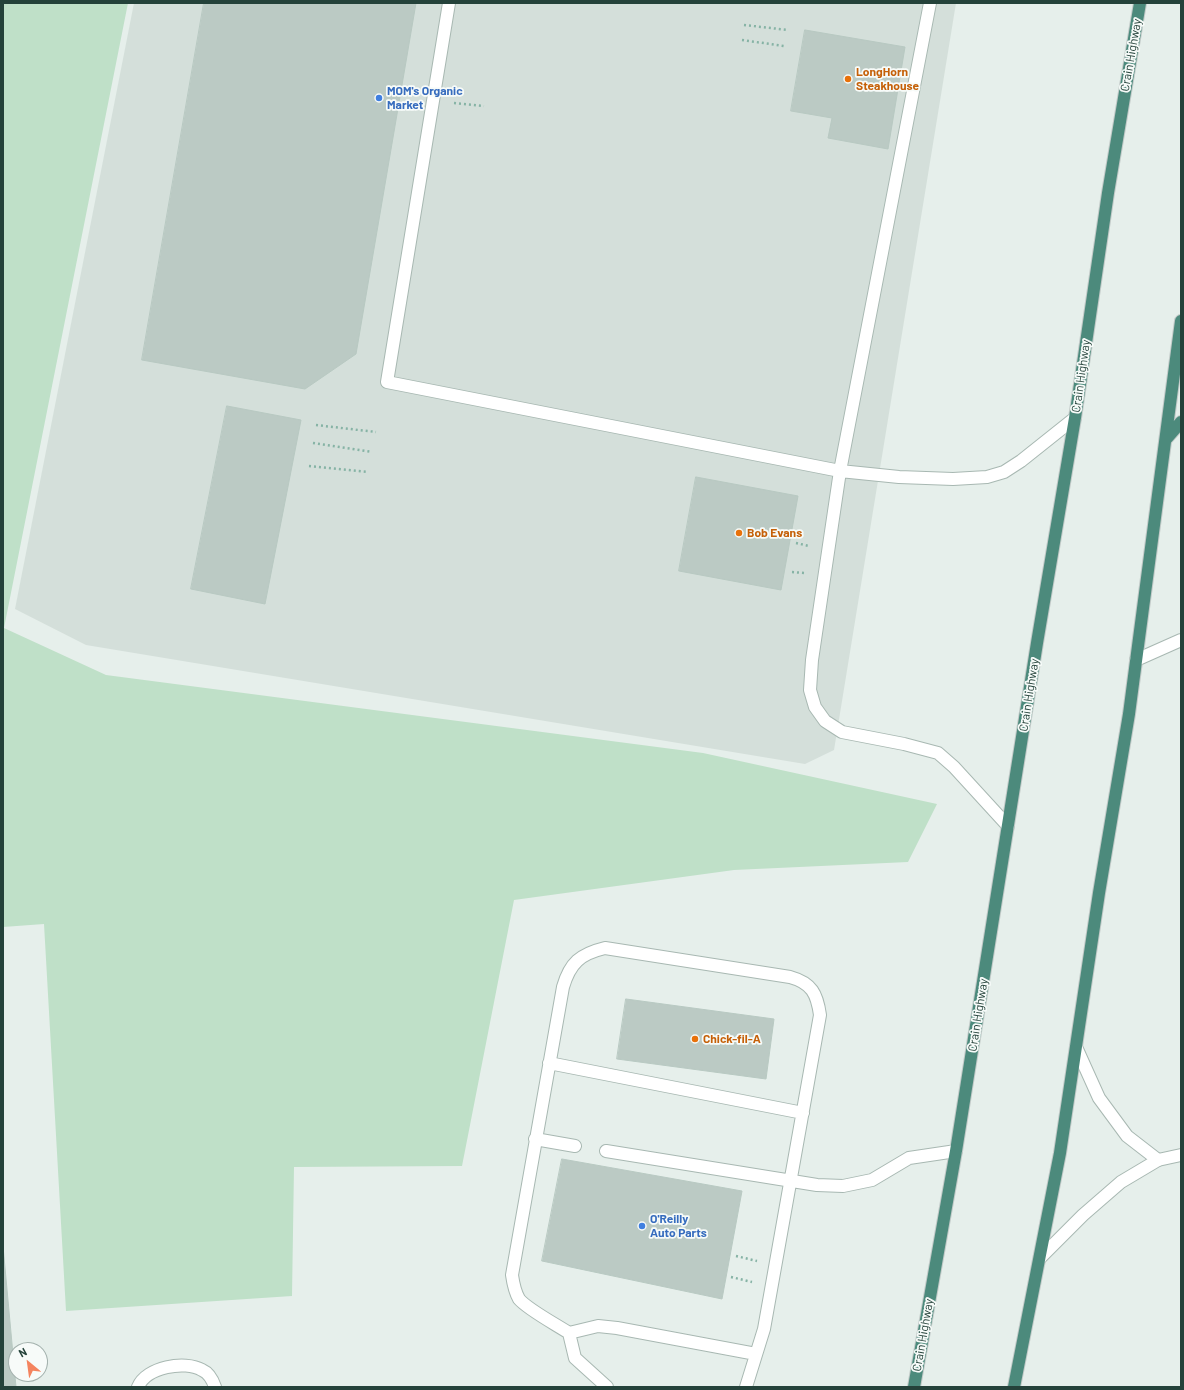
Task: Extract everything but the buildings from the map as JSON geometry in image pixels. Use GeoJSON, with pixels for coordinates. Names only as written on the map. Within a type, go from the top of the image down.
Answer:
{"type":"FeatureCollection","features":[{"type":"Feature","properties":{"kind":"highway","name":"Crain Highway"},"geometry":{"type":"LineString","coordinates":[[914,1387],[956,1151],[1037,643],[1075,418],[1108,193],[1140,3]]}},
{"type":"Feature","properties":{"kind":"highway"},"geometry":{"type":"LineString","coordinates":[[1014,1387],[1060,1153],[1098,892],[1129,714],[1167,438],[1181,321]]}},
{"type":"Feature","properties":{"kind":"highway"},"geometry":{"type":"LineString","coordinates":[[1167,438],[1181,422]]}},
{"type":"Feature","properties":{"kind":"street"},"geometry":{"type":"LineString","coordinates":[[449,3],[387,382],[840,471],[899,477],[952,479],[987,477],[1004,472],[1022,461],[1075,418]]}},
{"type":"Feature","properties":{"kind":"street"},"geometry":{"type":"LineString","coordinates":[[930,3],[840,471],[812,660],[810,690],[816,707],[825,721],[842,732],[904,744],[938,753],[954,766],[1008,826]]}},
{"type":"Feature","properties":{"kind":"street"},"geometry":{"type":"LineString","coordinates":[[1136,660],[1181,640]]}},
{"type":"Feature","properties":{"kind":"street"},"geometry":{"type":"LineString","coordinates":[[607,1387],[575,1358],[569,1333],[528,1307],[519,1298],[514,1286],[512,1275],[563,987],[567,973],[574,963],[592,951],[604,948],[790,977],[800,980],[809,986],[815,994],[820,1015],[803,1113],[764,1329],[746,1387]]}},
{"type":"Feature","properties":{"kind":"street"},"geometry":{"type":"LineString","coordinates":[[1076,1047],[1099,1098],[1127,1136],[1158,1160]]}},
{"type":"Feature","properties":{"kind":"street"},"geometry":{"type":"LineString","coordinates":[[549,1063],[803,1113]]}},
{"type":"Feature","properties":{"kind":"street"},"geometry":{"type":"LineString","coordinates":[[535,1139],[575,1146]]}},
{"type":"Feature","properties":{"kind":"street"},"geometry":{"type":"LineString","coordinates":[[606,1151],[817,1185],[843,1186],[872,1180],[909,1158],[956,1151]]}},
{"type":"Feature","properties":{"kind":"street"},"geometry":{"type":"LineString","coordinates":[[1040,1258],[1082,1215],[1121,1182],[1158,1160],[1181,1155]]}},
{"type":"Feature","properties":{"kind":"street"},"geometry":{"type":"LineString","coordinates":[[569,1333],[604,1326],[756,1354]]}},
{"type":"Feature","properties":{"kind":"street"},"geometry":{"type":"LineString","coordinates":[[138,1387],[145,1378],[155,1372],[168,1367],[180,1365],[192,1366],[203,1370],[210,1377],[215,1387]]}},
{"type":"Feature","properties":{"kind":"path"},"geometry":{"type":"LineString","coordinates":[[744,25],[788,30]]}},
{"type":"Feature","properties":{"kind":"path"},"geometry":{"type":"LineString","coordinates":[[742,40],[784,46]]}},
{"type":"Feature","properties":{"kind":"path"},"geometry":{"type":"LineString","coordinates":[[454,103],[484,106]]}},
{"type":"Feature","properties":{"kind":"path"},"geometry":{"type":"LineString","coordinates":[[316,425],[376,432]]}},
{"type":"Feature","properties":{"kind":"path"},"geometry":{"type":"LineString","coordinates":[[313,443],[372,452]]}},
{"type":"Feature","properties":{"kind":"path"},"geometry":{"type":"LineString","coordinates":[[308,466],[368,472]]}},
{"type":"Feature","properties":{"kind":"shaded area"},"geometry":{"type":"Polygon","coordinates":[[[134,3],[956,3],[834,750],[805,764],[86,645],[15,609],[134,3]]]}},
{"type":"Feature","properties":{"kind":"green space"},"geometry":{"type":"Polygon","coordinates":[[[3,3],[128,3],[4,628],[106,675],[703,753],[937,804],[908,862],[734,870],[514,900],[462,1166],[294,1167],[292,1296],[66,1311],[44,924],[3,927],[3,3]]]}},
{"type":"Feature","properties":{"kind":"place","name":"LongHorn Steakhouse"},"geometry":{"type":"Point","coordinates":[848,79]}},
{"type":"Feature","properties":{"kind":"place","name":"MOM's Organic Market"},"geometry":{"type":"Point","coordinates":[379,98]}},
{"type":"Feature","properties":{"kind":"place","name":"Bob Evans"},"geometry":{"type":"Point","coordinates":[739,533]}},
{"type":"Feature","properties":{"kind":"place","name":"Chick-fil-A"},"geometry":{"type":"Point","coordinates":[695,1039]}},
{"type":"Feature","properties":{"kind":"place","name":"O'Reilly Auto Parts"},"geometry":{"type":"Point","coordinates":[642,1226]}}]}
